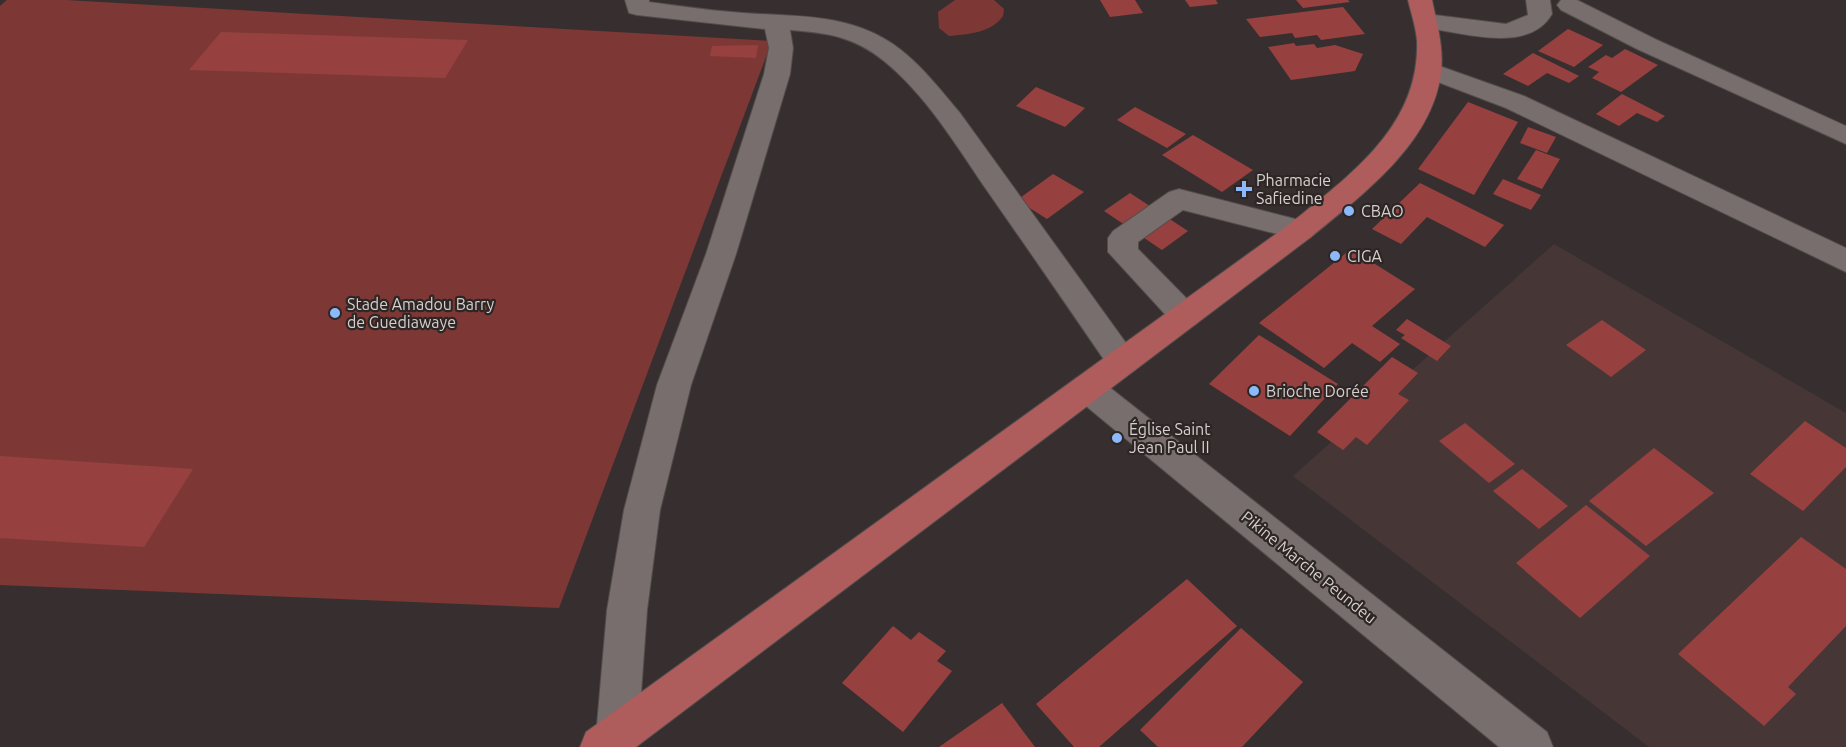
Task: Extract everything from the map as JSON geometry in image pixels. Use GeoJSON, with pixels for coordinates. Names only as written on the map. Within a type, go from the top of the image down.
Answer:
{"type":"FeatureCollection","features":[{"type":"Feature","properties":{"kind":"main road"},"geometry":{"type":"LineString","coordinates":[[609,741],[1301,230],[1370,172],[1395,144],[1415,114],[1431,71],[1423,10]]}},
{"type":"Feature","properties":{"kind":"street"},"geometry":{"type":"LineString","coordinates":[[611,0],[774,22],[835,26],[867,39],[892,55],[919,81],[951,119],[1123,361]]}},
{"type":"Feature","properties":{"kind":"street"},"geometry":{"type":"LineString","coordinates":[[1423,10],[1506,31],[1531,26],[1540,16],[1540,2],[1569,5],[1613,0]]}},
{"type":"Feature","properties":{"kind":"street"},"geometry":{"type":"LineString","coordinates":[[1569,5],[1646,44],[1846,136]]}},
{"type":"Feature","properties":{"kind":"street"},"geometry":{"type":"LineString","coordinates":[[609,741],[642,510],[674,385],[721,254],[777,74],[782,46],[780,32],[774,22]]}},
{"type":"Feature","properties":{"kind":"street"},"geometry":{"type":"LineString","coordinates":[[1431,71],[1515,102],[1846,261]]}},
{"type":"Feature","properties":{"kind":"street"},"geometry":{"type":"LineString","coordinates":[[1185,316],[1123,252],[1123,238],[1179,198],[1301,230]]}},
{"type":"Feature","properties":{"kind":"street","name":"Pikine Marche Peundeu"},"geometry":{"type":"LineString","coordinates":[[1086,388],[1532,747]]}},
{"type":"Feature","properties":{"kind":"shaded area","name":"Stade Amadou Barry de Guediawaye"},"geometry":{"type":"Polygon","coordinates":[[[7,0],[66,0],[772,41],[559,608],[0,585],[0,6],[7,0]]]}},
{"type":"Feature","properties":{"kind":"shaded area"},"geometry":{"type":"Polygon","coordinates":[[[955,0],[994,0],[1004,9],[1003,16],[986,29],[949,36],[939,28],[938,12],[955,0]]]}},
{"type":"Feature","properties":{"kind":"shaded area"},"geometry":{"type":"Polygon","coordinates":[[[1554,244],[1846,413],[1846,747],[1649,747],[1293,476],[1554,244]]]}},
{"type":"Feature","properties":{"kind":"building"},"geometry":{"type":"Polygon","coordinates":[[[1100,0],[1135,0],[1143,13],[1110,17],[1100,0]]]}},
{"type":"Feature","properties":{"kind":"building"},"geometry":{"type":"Polygon","coordinates":[[[1185,0],[1216,0],[1218,4],[1190,7],[1185,0]]]}},
{"type":"Feature","properties":{"kind":"building"},"geometry":{"type":"Polygon","coordinates":[[[1296,0],[1348,0],[1350,2],[1303,8],[1296,0]]]}},
{"type":"Feature","properties":{"kind":"building"},"geometry":{"type":"Polygon","coordinates":[[[1343,7],[1365,34],[1321,40],[1317,35],[1295,38],[1292,33],[1260,37],[1246,19],[1343,7]]]}},
{"type":"Feature","properties":{"kind":"building"},"geometry":{"type":"Polygon","coordinates":[[[1568,29],[1603,45],[1574,67],[1538,51],[1568,29]]]}},
{"type":"Feature","properties":{"kind":"building"},"geometry":{"type":"Polygon","coordinates":[[[221,32],[468,40],[445,78],[189,70],[221,32]]]}},
{"type":"Feature","properties":{"kind":"building"},"geometry":{"type":"Polygon","coordinates":[[[1294,43],[1296,46],[1314,44],[1317,48],[1335,45],[1363,54],[1355,71],[1291,80],[1268,47],[1294,43]]]}},
{"type":"Feature","properties":{"kind":"building"},"geometry":{"type":"Polygon","coordinates":[[[758,45],[756,58],[710,56],[712,46],[758,45]]]}},
{"type":"Feature","properties":{"kind":"building"},"geometry":{"type":"Polygon","coordinates":[[[1625,49],[1658,65],[1621,92],[1592,78],[1599,72],[1588,67],[1606,55],[1612,58],[1625,49]]]}},
{"type":"Feature","properties":{"kind":"building"},"geometry":{"type":"Polygon","coordinates":[[[1533,53],[1579,76],[1569,83],[1547,73],[1528,86],[1503,74],[1533,53]]]}},
{"type":"Feature","properties":{"kind":"building"},"geometry":{"type":"Polygon","coordinates":[[[1036,87],[1085,108],[1065,127],[1016,106],[1036,87]]]}},
{"type":"Feature","properties":{"kind":"building"},"geometry":{"type":"Polygon","coordinates":[[[1622,94],[1665,116],[1657,122],[1637,113],[1619,126],[1596,114],[1622,94]]]}},
{"type":"Feature","properties":{"kind":"building"},"geometry":{"type":"Polygon","coordinates":[[[1468,102],[1518,122],[1474,195],[1418,169],[1468,102]]]}},
{"type":"Feature","properties":{"kind":"building"},"geometry":{"type":"Polygon","coordinates":[[[1135,107],[1186,134],[1167,148],[1117,120],[1135,107]]]}},
{"type":"Feature","properties":{"kind":"building"},"geometry":{"type":"Polygon","coordinates":[[[1528,127],[1556,137],[1547,153],[1520,143],[1528,127]]]}},
{"type":"Feature","properties":{"kind":"building"},"geometry":{"type":"Polygon","coordinates":[[[1193,135],[1253,170],[1222,192],[1162,155],[1193,135]]]}},
{"type":"Feature","properties":{"kind":"building"},"geometry":{"type":"Polygon","coordinates":[[[1536,150],[1560,159],[1542,189],[1517,179],[1536,150]]]}},
{"type":"Feature","properties":{"kind":"building"},"geometry":{"type":"Polygon","coordinates":[[[1053,174],[1084,192],[1047,219],[1017,200],[1053,174]]]}},
{"type":"Feature","properties":{"kind":"building"},"geometry":{"type":"Polygon","coordinates":[[[1503,179],[1541,195],[1531,210],[1493,194],[1503,179]]]}},
{"type":"Feature","properties":{"kind":"building"},"geometry":{"type":"Polygon","coordinates":[[[1420,183],[1504,225],[1485,247],[1427,217],[1401,244],[1372,229],[1420,183]]]}},
{"type":"Feature","properties":{"kind":"building"},"geometry":{"type":"Polygon","coordinates":[[[1130,193],[1188,231],[1162,250],[1104,211],[1130,193]]]}},
{"type":"Feature","properties":{"kind":"building"},"geometry":{"type":"Polygon","coordinates":[[[1351,249],[1415,289],[1372,326],[1400,344],[1380,362],[1352,343],[1324,368],[1259,323],[1351,249]]]}},
{"type":"Feature","properties":{"kind":"building"},"geometry":{"type":"Polygon","coordinates":[[[1407,319],[1451,346],[1437,361],[1401,338],[1405,335],[1396,330],[1407,319]]]}},
{"type":"Feature","properties":{"kind":"building"},"geometry":{"type":"Polygon","coordinates":[[[1602,320],[1646,350],[1611,377],[1566,345],[1602,320]]]}},
{"type":"Feature","properties":{"kind":"building"},"geometry":{"type":"Polygon","coordinates":[[[1259,335],[1338,384],[1290,436],[1209,384],[1259,335]]]}},
{"type":"Feature","properties":{"kind":"building"},"geometry":{"type":"Polygon","coordinates":[[[1392,357],[1418,373],[1398,394],[1409,400],[1367,445],[1356,437],[1343,450],[1317,432],[1392,357]]]}},
{"type":"Feature","properties":{"kind":"building"},"geometry":{"type":"Polygon","coordinates":[[[1805,421],[1846,448],[1846,467],[1803,511],[1750,474],[1805,421]]]}},
{"type":"Feature","properties":{"kind":"building"},"geometry":{"type":"Polygon","coordinates":[[[1465,423],[1515,464],[1489,483],[1439,441],[1465,423]]]}},
{"type":"Feature","properties":{"kind":"building"},"geometry":{"type":"Polygon","coordinates":[[[1654,448],[1714,493],[1646,546],[1589,501],[1654,448]]]}},
{"type":"Feature","properties":{"kind":"building"},"geometry":{"type":"Polygon","coordinates":[[[0,456],[193,469],[144,547],[0,538],[0,456]]]}},
{"type":"Feature","properties":{"kind":"building"},"geometry":{"type":"Polygon","coordinates":[[[1522,469],[1568,506],[1539,529],[1493,491],[1522,469]]]}},
{"type":"Feature","properties":{"kind":"building"},"geometry":{"type":"Polygon","coordinates":[[[1586,505],[1650,556],[1580,618],[1516,563],[1586,505]]]}},
{"type":"Feature","properties":{"kind":"building"},"geometry":{"type":"Polygon","coordinates":[[[1801,537],[1846,569],[1846,626],[1788,687],[1796,694],[1764,726],[1678,654],[1801,537]]]}},
{"type":"Feature","properties":{"kind":"building"},"geometry":{"type":"Polygon","coordinates":[[[1187,579],[1237,626],[1099,747],[1074,747],[1036,704],[1187,579]]]}},
{"type":"Feature","properties":{"kind":"building"},"geometry":{"type":"Polygon","coordinates":[[[893,626],[911,640],[919,632],[946,651],[937,661],[952,671],[903,732],[842,683],[893,626]]]}},
{"type":"Feature","properties":{"kind":"building"},"geometry":{"type":"Polygon","coordinates":[[[1241,628],[1303,682],[1242,747],[1158,747],[1140,730],[1241,628]]]}},
{"type":"Feature","properties":{"kind":"building"},"geometry":{"type":"Polygon","coordinates":[[[1002,703],[1035,747],[939,747],[1002,703]]]}},
{"type":"Feature","properties":{"kind":"place","name":"Pharmacie Safiedine"},"geometry":{"type":"Point","coordinates":[1244,189]}},
{"type":"Feature","properties":{"kind":"place","name":"CBAO"},"geometry":{"type":"Point","coordinates":[1349,211]}},
{"type":"Feature","properties":{"kind":"place","name":"CIGA"},"geometry":{"type":"Point","coordinates":[1335,256]}},
{"type":"Feature","properties":{"kind":"place","name":"Stade Amadou Barry de Guediawaye"},"geometry":{"type":"Point","coordinates":[335,313]}},
{"type":"Feature","properties":{"kind":"place","name":"Brioche Dorée"},"geometry":{"type":"Point","coordinates":[1254,391]}},
{"type":"Feature","properties":{"kind":"place","name":"Église Saint Jean Paul II"},"geometry":{"type":"Point","coordinates":[1117,438]}}]}
